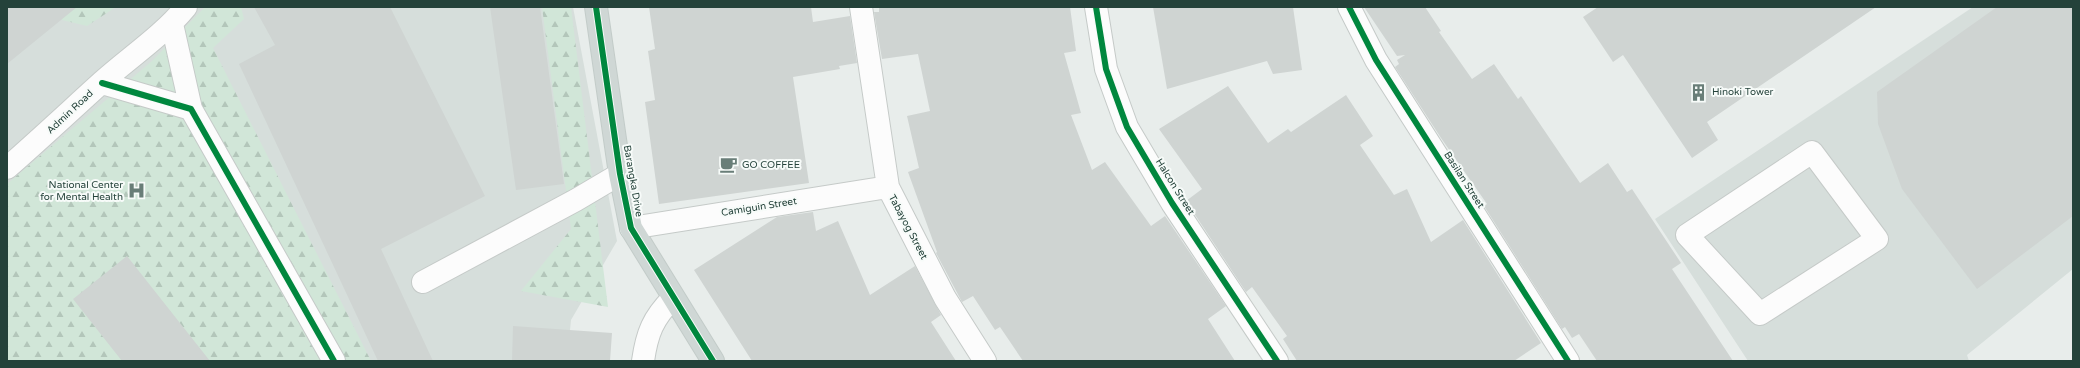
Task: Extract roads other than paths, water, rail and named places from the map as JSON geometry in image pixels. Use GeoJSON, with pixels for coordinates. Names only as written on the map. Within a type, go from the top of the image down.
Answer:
{"type":"FeatureCollection","features":[{"type":"Feature","properties":{"kind":"main road","name":"Barangka Drive"},"geometry":{"type":"LineString","coordinates":[[596,7],[620,174],[630,228],[713,361]]}},
{"type":"Feature","properties":{"kind":"street","name":"Admin Road"},"geometry":{"type":"LineString","coordinates":[[7,168],[102,82],[172,24],[186,7]]}},
{"type":"Feature","properties":{"kind":"street","name":"Tabayog Street"},"geometry":{"type":"LineString","coordinates":[[861,7],[888,187],[945,298],[985,361]]}},
{"type":"Feature","properties":{"kind":"street","name":"Halcon Street"},"geometry":{"type":"LineString","coordinates":[[1096,7],[1106,69],[1126,127],[1172,203],[1277,361]]}},
{"type":"Feature","properties":{"kind":"street","name":"Basilan Street"},"geometry":{"type":"LineString","coordinates":[[1349,7],[1376,60],[1566,360]]}},
{"type":"Feature","properties":{"kind":"street"},"geometry":{"type":"LineString","coordinates":[[172,24],[191,109],[334,361]]}},
{"type":"Feature","properties":{"kind":"street"},"geometry":{"type":"LineString","coordinates":[[102,82],[191,109]]}},
{"type":"Feature","properties":{"kind":"street"},"geometry":{"type":"LineString","coordinates":[[1812,152],[1877,239],[1760,314],[1688,235],[1812,152]]}},
{"type":"Feature","properties":{"kind":"street"},"geometry":{"type":"LineString","coordinates":[[423,282],[576,200],[620,174]]}},
{"type":"Feature","properties":{"kind":"street","name":"Camiguin Street"},"geometry":{"type":"LineString","coordinates":[[630,228],[888,187]]}},
{"type":"Feature","properties":{"kind":"street"},"geometry":{"type":"LineString","coordinates":[[643,361],[649,330],[659,312],[673,298]]}},
{"type":"Feature","properties":{"kind":"place","name":"Hinoki Tower"},"geometry":{"type":"Point","coordinates":[1699,92]}},
{"type":"Feature","properties":{"kind":"place","name":"GO COFFEE"},"geometry":{"type":"Point","coordinates":[729,165]}},
{"type":"Feature","properties":{"kind":"place","name":"National Center for Mental Health"},"geometry":{"type":"Point","coordinates":[136,191]}}]}
